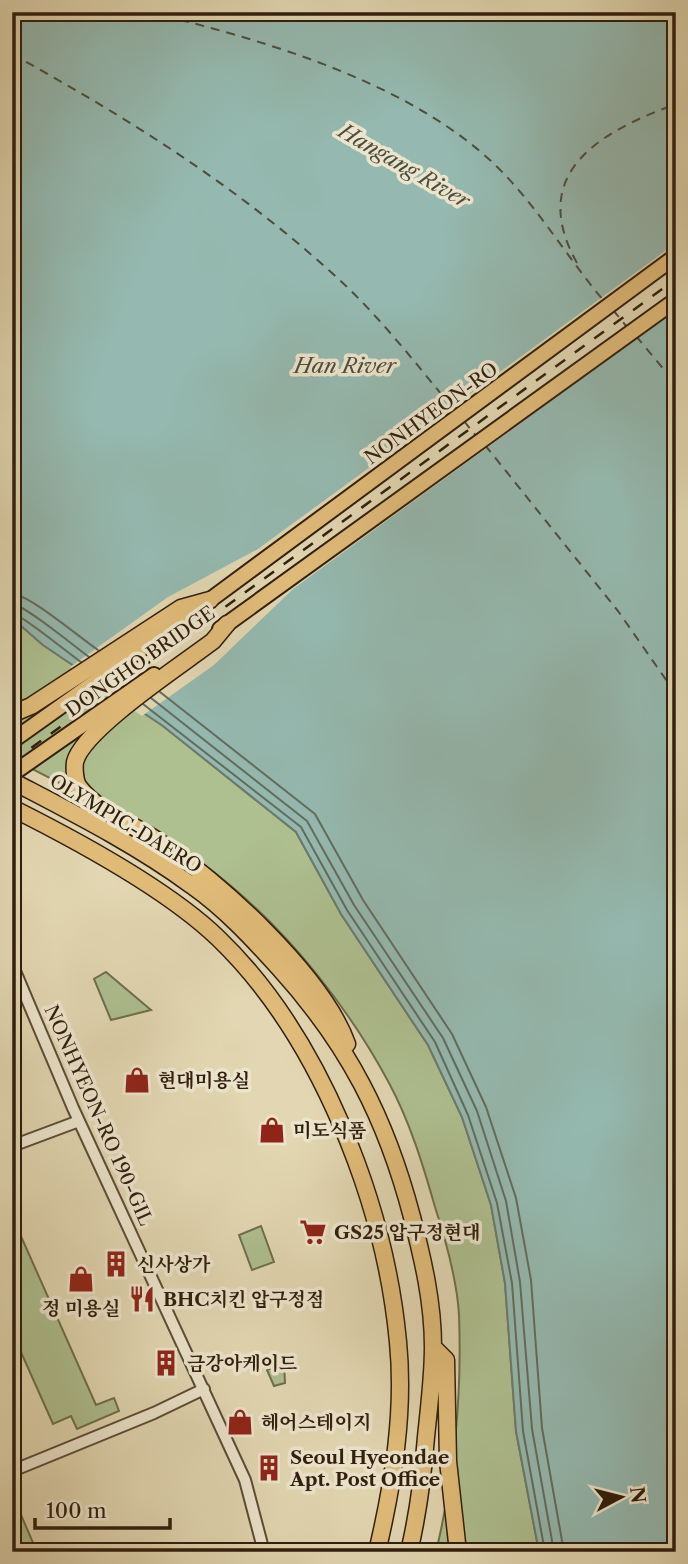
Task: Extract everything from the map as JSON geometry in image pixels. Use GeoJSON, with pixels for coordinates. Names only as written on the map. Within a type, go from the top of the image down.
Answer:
{"type":"FeatureCollection","features":[{"type":"Feature","properties":{"kind":"highway"},"geometry":{"type":"LineString","coordinates":[[12,714],[32,706],[181,608],[210,600]]}},
{"type":"Feature","properties":{"kind":"highway"},"geometry":{"type":"LineString","coordinates":[[227,624],[213,641],[100,728],[80,749],[74,765],[78,786],[97,805],[160,842],[240,904],[338,1019],[356,1070]]}},
{"type":"Feature","properties":{"kind":"highway","name":"OLYMPIC-DAERO"},"geometry":{"type":"LineString","coordinates":[[12,781],[152,859],[232,918],[306,998],[356,1070],[380,1116],[402,1179],[426,1268],[433,1348],[423,1478],[412,1547]]}},
{"type":"Feature","properties":{"kind":"highway"},"geometry":{"type":"LineString","coordinates":[[12,808],[66,835],[170,901],[217,937],[283,1017],[316,1074],[346,1135],[376,1225],[398,1343],[398,1446],[377,1552]]}},
{"type":"Feature","properties":{"kind":"highway"},"geometry":{"type":"LineString","coordinates":[[12,815],[66,835]]}},
{"type":"Feature","properties":{"kind":"highway"},"geometry":{"type":"LineString","coordinates":[[433,1348],[446,1360],[448,1461],[458,1552]]}},
{"type":"Feature","properties":{"kind":"main road","name":"NONHYEON-RO"},"geometry":{"type":"LineString","coordinates":[[210,600],[676,256]]}},
{"type":"Feature","properties":{"kind":"main road","name":"DONGHO BRIDGE"},"geometry":{"type":"LineString","coordinates":[[12,774],[290,581],[676,300]]}},
{"type":"Feature","properties":{"kind":"main road","name":"DONGHO BRIDGE"},"geometry":{"type":"LineString","coordinates":[[12,741],[210,600]]}},
{"type":"Feature","properties":{"kind":"street","name":"NONHYEON-RO 190-GIL"},"geometry":{"type":"LineString","coordinates":[[12,964],[79,1121],[244,1480],[264,1552]]}},
{"type":"Feature","properties":{"kind":"street"},"geometry":{"type":"LineString","coordinates":[[12,1146],[79,1121]]}},
{"type":"Feature","properties":{"kind":"street"},"geometry":{"type":"LineString","coordinates":[[12,1471],[154,1413],[204,1389]]}},
{"type":"Feature","properties":{"kind":"green space"},"geometry":{"type":"Polygon","coordinates":[[[12,618],[43,645],[163,726],[296,832],[341,914],[428,1045],[462,1117],[491,1205],[505,1283],[516,1431],[539,1552],[436,1552],[448,1494],[455,1435],[460,1345],[458,1301],[447,1247],[410,1128],[374,1056],[319,977],[298,952],[231,886],[179,848],[125,816],[12,758],[12,618]]]}},
{"type":"Feature","properties":{"kind":"green space"},"geometry":{"type":"Polygon","coordinates":[[[106,972],[151,1010],[111,1020],[94,979],[106,972]]]}},
{"type":"Feature","properties":{"kind":"green space"},"geometry":{"type":"Polygon","coordinates":[[[12,1216],[96,1405],[114,1398],[119,1411],[77,1429],[71,1416],[53,1424],[12,1332],[12,1216]]]}},
{"type":"Feature","properties":{"kind":"green space"},"geometry":{"type":"Polygon","coordinates":[[[261,1226],[274,1262],[252,1270],[239,1235],[261,1226]]]}},
{"type":"Feature","properties":{"kind":"green space"},"geometry":{"type":"Polygon","coordinates":[[[284,1363],[285,1383],[274,1386],[267,1370],[284,1363]]]}},
{"type":"Feature","properties":{"kind":"green space"},"geometry":{"type":"Polygon","coordinates":[[[12,1494],[37,1552],[12,1552],[12,1494]]]}},
{"type":"Feature","properties":{"kind":"water","name":"Han River"},"geometry":{"type":"Polygon","coordinates":[[[12,12],[676,12],[676,1552],[539,1552],[516,1431],[505,1283],[491,1205],[462,1117],[428,1045],[341,914],[296,832],[163,726],[43,645],[12,618],[12,12]]]}},
{"type":"Feature","properties":{"kind":"pier"},"geometry":{"type":"Polygon","coordinates":[[[676,243],[676,310],[293,589],[214,665],[142,716],[70,667],[168,597],[258,549],[676,243]]]}},
{"type":"Feature","properties":{"kind":"ferry route"},"geometry":{"type":"LineString","coordinates":[[149,12],[238,36],[330,67],[416,107],[456,132],[507,177],[604,301]]}},
{"type":"Feature","properties":{"kind":"ferry route"},"geometry":{"type":"LineString","coordinates":[[12,54],[96,102],[178,154],[295,241],[365,305],[456,412]]}},
{"type":"Feature","properties":{"kind":"ferry route"},"geometry":{"type":"LineString","coordinates":[[577,263],[564,231],[561,204],[566,180],[580,160],[599,142],[622,127],[676,104]]}},
{"type":"Feature","properties":{"kind":"ferry route"},"geometry":{"type":"LineString","coordinates":[[613,310],[627,327]]}},
{"type":"Feature","properties":{"kind":"ferry route"},"geometry":{"type":"LineString","coordinates":[[636,336],[676,384]]}},
{"type":"Feature","properties":{"kind":"ferry route"},"geometry":{"type":"LineString","coordinates":[[464,421],[476,436]]}},
{"type":"Feature","properties":{"kind":"ferry route"},"geometry":{"type":"LineString","coordinates":[[485,445],[618,611],[676,694]]}},
{"type":"Feature","properties":{"kind":"railway"},"geometry":{"type":"LineString","coordinates":[[12,762],[676,279]]}},
{"type":"Feature","properties":{"kind":"place","name":"현대미용실"},"geometry":{"type":"Point","coordinates":[137,1080]}},
{"type":"Feature","properties":{"kind":"place","name":"미도식품"},"geometry":{"type":"Point","coordinates":[272,1130]}},
{"type":"Feature","properties":{"kind":"place","name":"GS25 압구정현대"},"geometry":{"type":"Point","coordinates":[313,1232]}},
{"type":"Feature","properties":{"kind":"place","name":"신사상가"},"geometry":{"type":"Point","coordinates":[116,1264]}},
{"type":"Feature","properties":{"kind":"place","name":"정 미용실"},"geometry":{"type":"Point","coordinates":[81,1279]}},
{"type":"Feature","properties":{"kind":"place","name":"BHC치킨 압구정점"},"geometry":{"type":"Point","coordinates":[142,1299]}},
{"type":"Feature","properties":{"kind":"place","name":"금강아케이드"},"geometry":{"type":"Point","coordinates":[166,1363]}},
{"type":"Feature","properties":{"kind":"place","name":"헤어스테이지"},"geometry":{"type":"Point","coordinates":[240,1422]}},
{"type":"Feature","properties":{"kind":"place","name":"Seoul Hyeondae Apt. Post Office"},"geometry":{"type":"Point","coordinates":[269,1468]}},
{"type":"Feature","properties":{"kind":"water label","name":"Hangang River"},"geometry":{"type":"Point","coordinates":[404,166]}}]}
